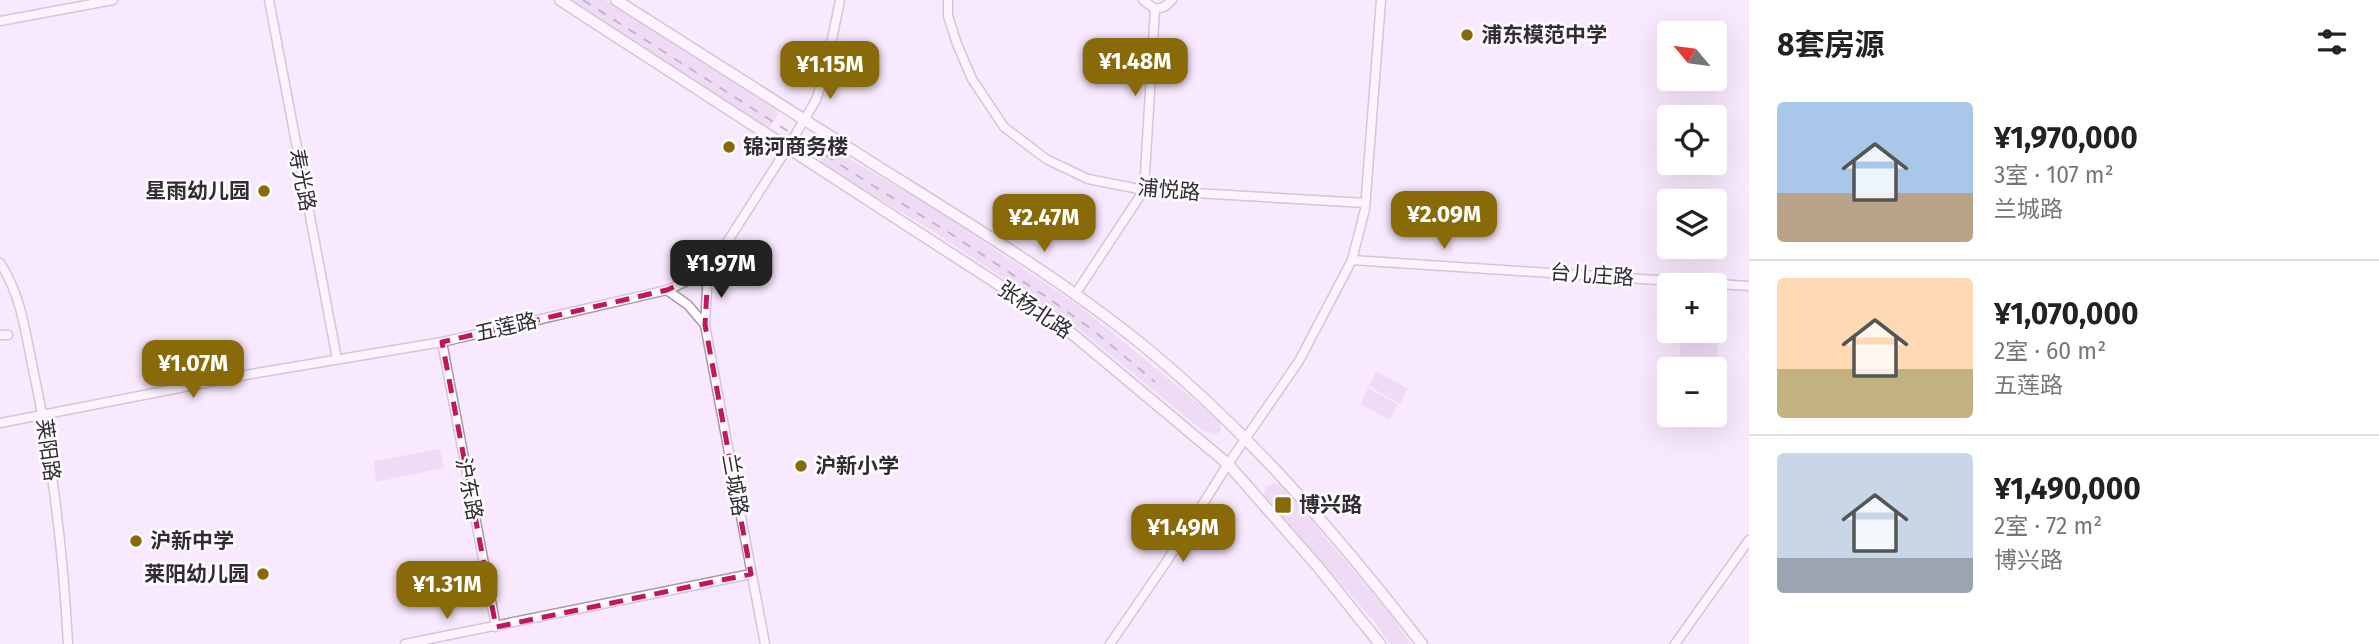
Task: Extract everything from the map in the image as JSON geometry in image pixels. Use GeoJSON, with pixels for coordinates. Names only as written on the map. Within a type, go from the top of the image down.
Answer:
{"type":"FeatureCollection","features":[{"type":"Feature","properties":{"kind":"main road","name":"张杨北路"},"geometry":{"type":"LineString","coordinates":[[560,0],[1064,327],[1228,464],[1319,568],[1380,644]]}},
{"type":"Feature","properties":{"kind":"main road","name":"张杨北路"},"geometry":{"type":"LineString","coordinates":[[617,0],[1076,293],[1146,348],[1246,437],[1318,516],[1422,644]]}},
{"type":"Feature","properties":{"kind":"street"},"geometry":{"type":"LineString","coordinates":[[0,21],[113,0]]}},
{"type":"Feature","properties":{"kind":"street","name":"寿光路"},"geometry":{"type":"LineString","coordinates":[[269,0],[337,359]]}},
{"type":"Feature","properties":{"kind":"street"},"geometry":{"type":"LineString","coordinates":[[708,272],[816,100],[826,69],[840,0]]}},
{"type":"Feature","properties":{"kind":"street","name":"浦悦路"},"geometry":{"type":"LineString","coordinates":[[948,0],[948,16],[972,79],[1004,127],[1046,159],[1088,179],[1144,190],[1365,203]]}},
{"type":"Feature","properties":{"kind":"street"},"geometry":{"type":"LineString","coordinates":[[1143,0],[1155,9],[1164,7],[1172,0]]}},
{"type":"Feature","properties":{"kind":"street"},"geometry":{"type":"LineString","coordinates":[[1110,644],[1298,361],[1352,260],[1365,203],[1381,0]]}},
{"type":"Feature","properties":{"kind":"street"},"geometry":{"type":"LineString","coordinates":[[1076,293],[1144,190],[1155,9]]}},
{"type":"Feature","properties":{"kind":"street","name":"台儿庄路"},"geometry":{"type":"LineString","coordinates":[[1352,260],[1749,286]]}},
{"type":"Feature","properties":{"kind":"street","name":"莱阳路"},"geometry":{"type":"LineString","coordinates":[[0,263],[24,319],[43,415],[62,551],[68,644]]}},
{"type":"Feature","properties":{"kind":"street","name":"五莲路"},"geometry":{"type":"LineString","coordinates":[[0,423],[337,359],[442,342],[667,290],[708,272]]}},
{"type":"Feature","properties":{"kind":"street","name":"兰城路"},"geometry":{"type":"LineString","coordinates":[[708,272],[705,325],[765,644]]}},
{"type":"Feature","properties":{"kind":"street"},"geometry":{"type":"LineString","coordinates":[[667,290],[688,305],[705,325]]}},
{"type":"Feature","properties":{"kind":"street","name":"沪东路"},"geometry":{"type":"LineString","coordinates":[[442,342],[496,627]]}},
{"type":"Feature","properties":{"kind":"street"},"geometry":{"type":"LineString","coordinates":[[1675,644],[1749,540]]}},
{"type":"Feature","properties":{"kind":"street"},"geometry":{"type":"LineString","coordinates":[[405,644],[751,575]]}},
{"type":"Feature","properties":{"kind":"highlighted area"},"geometry":{"type":"Polygon","coordinates":[[[708,272],[705,325],[751,574],[496,627],[442,342],[667,290],[708,272]]]}},
{"type":"Feature","properties":{"kind":"shaded area"},"geometry":{"type":"Polygon","coordinates":[[[570,0],[605,0],[776,110],[778,114],[770,127],[766,126],[570,0]]]}},
{"type":"Feature","properties":{"kind":"shaded area"},"geometry":{"type":"Polygon","coordinates":[[[830,147],[937,211],[1082,308],[1220,421],[1221,430],[1216,435],[1203,431],[1078,328],[928,228],[825,166],[820,156],[830,147]]]}},
{"type":"Feature","properties":{"kind":"shaded area"},"geometry":{"type":"Polygon","coordinates":[[[1680,343],[1718,343],[1717,357],[1680,357],[1680,343]]]}},
{"type":"Feature","properties":{"kind":"shaded area"},"geometry":{"type":"Polygon","coordinates":[[[1376,371],[1408,389],[1400,404],[1369,386],[1376,371]]]}},
{"type":"Feature","properties":{"kind":"shaded area"},"geometry":{"type":"Polygon","coordinates":[[[1368,388],[1398,405],[1390,420],[1360,404],[1368,388]]]}},
{"type":"Feature","properties":{"kind":"shaded area"},"geometry":{"type":"Polygon","coordinates":[[[440,449],[444,468],[376,482],[374,461],[440,449]]]}},
{"type":"Feature","properties":{"kind":"shaded area"},"geometry":{"type":"Polygon","coordinates":[[[1273,483],[1280,484],[1387,610],[1411,644],[1390,644],[1375,622],[1268,502],[1264,494],[1266,487],[1273,483]]]}},
{"type":"Feature","properties":{"kind":"railway"},"geometry":{"type":"LineString","coordinates":[[583,0],[1051,300],[1094,331],[1155,382]]}},
{"type":"Feature","properties":{"kind":"place","name":"浦东模范中学"},"geometry":{"type":"Point","coordinates":[1467,35]}},
{"type":"Feature","properties":{"kind":"place","name":"锦河商务楼"},"geometry":{"type":"Point","coordinates":[729,147]}},
{"type":"Feature","properties":{"kind":"place","name":"星雨幼儿园"},"geometry":{"type":"Point","coordinates":[264,191]}},
{"type":"Feature","properties":{"kind":"place","name":"沪新小学"},"geometry":{"type":"Point","coordinates":[801,466]}},
{"type":"Feature","properties":{"kind":"place","name":"博兴路"},"geometry":{"type":"Point","coordinates":[1283,505]}},
{"type":"Feature","properties":{"kind":"place","name":"沪新中学"},"geometry":{"type":"Point","coordinates":[136,541]}},
{"type":"Feature","properties":{"kind":"place","name":"莱阳幼儿园"},"geometry":{"type":"Point","coordinates":[263,574]}}]}
